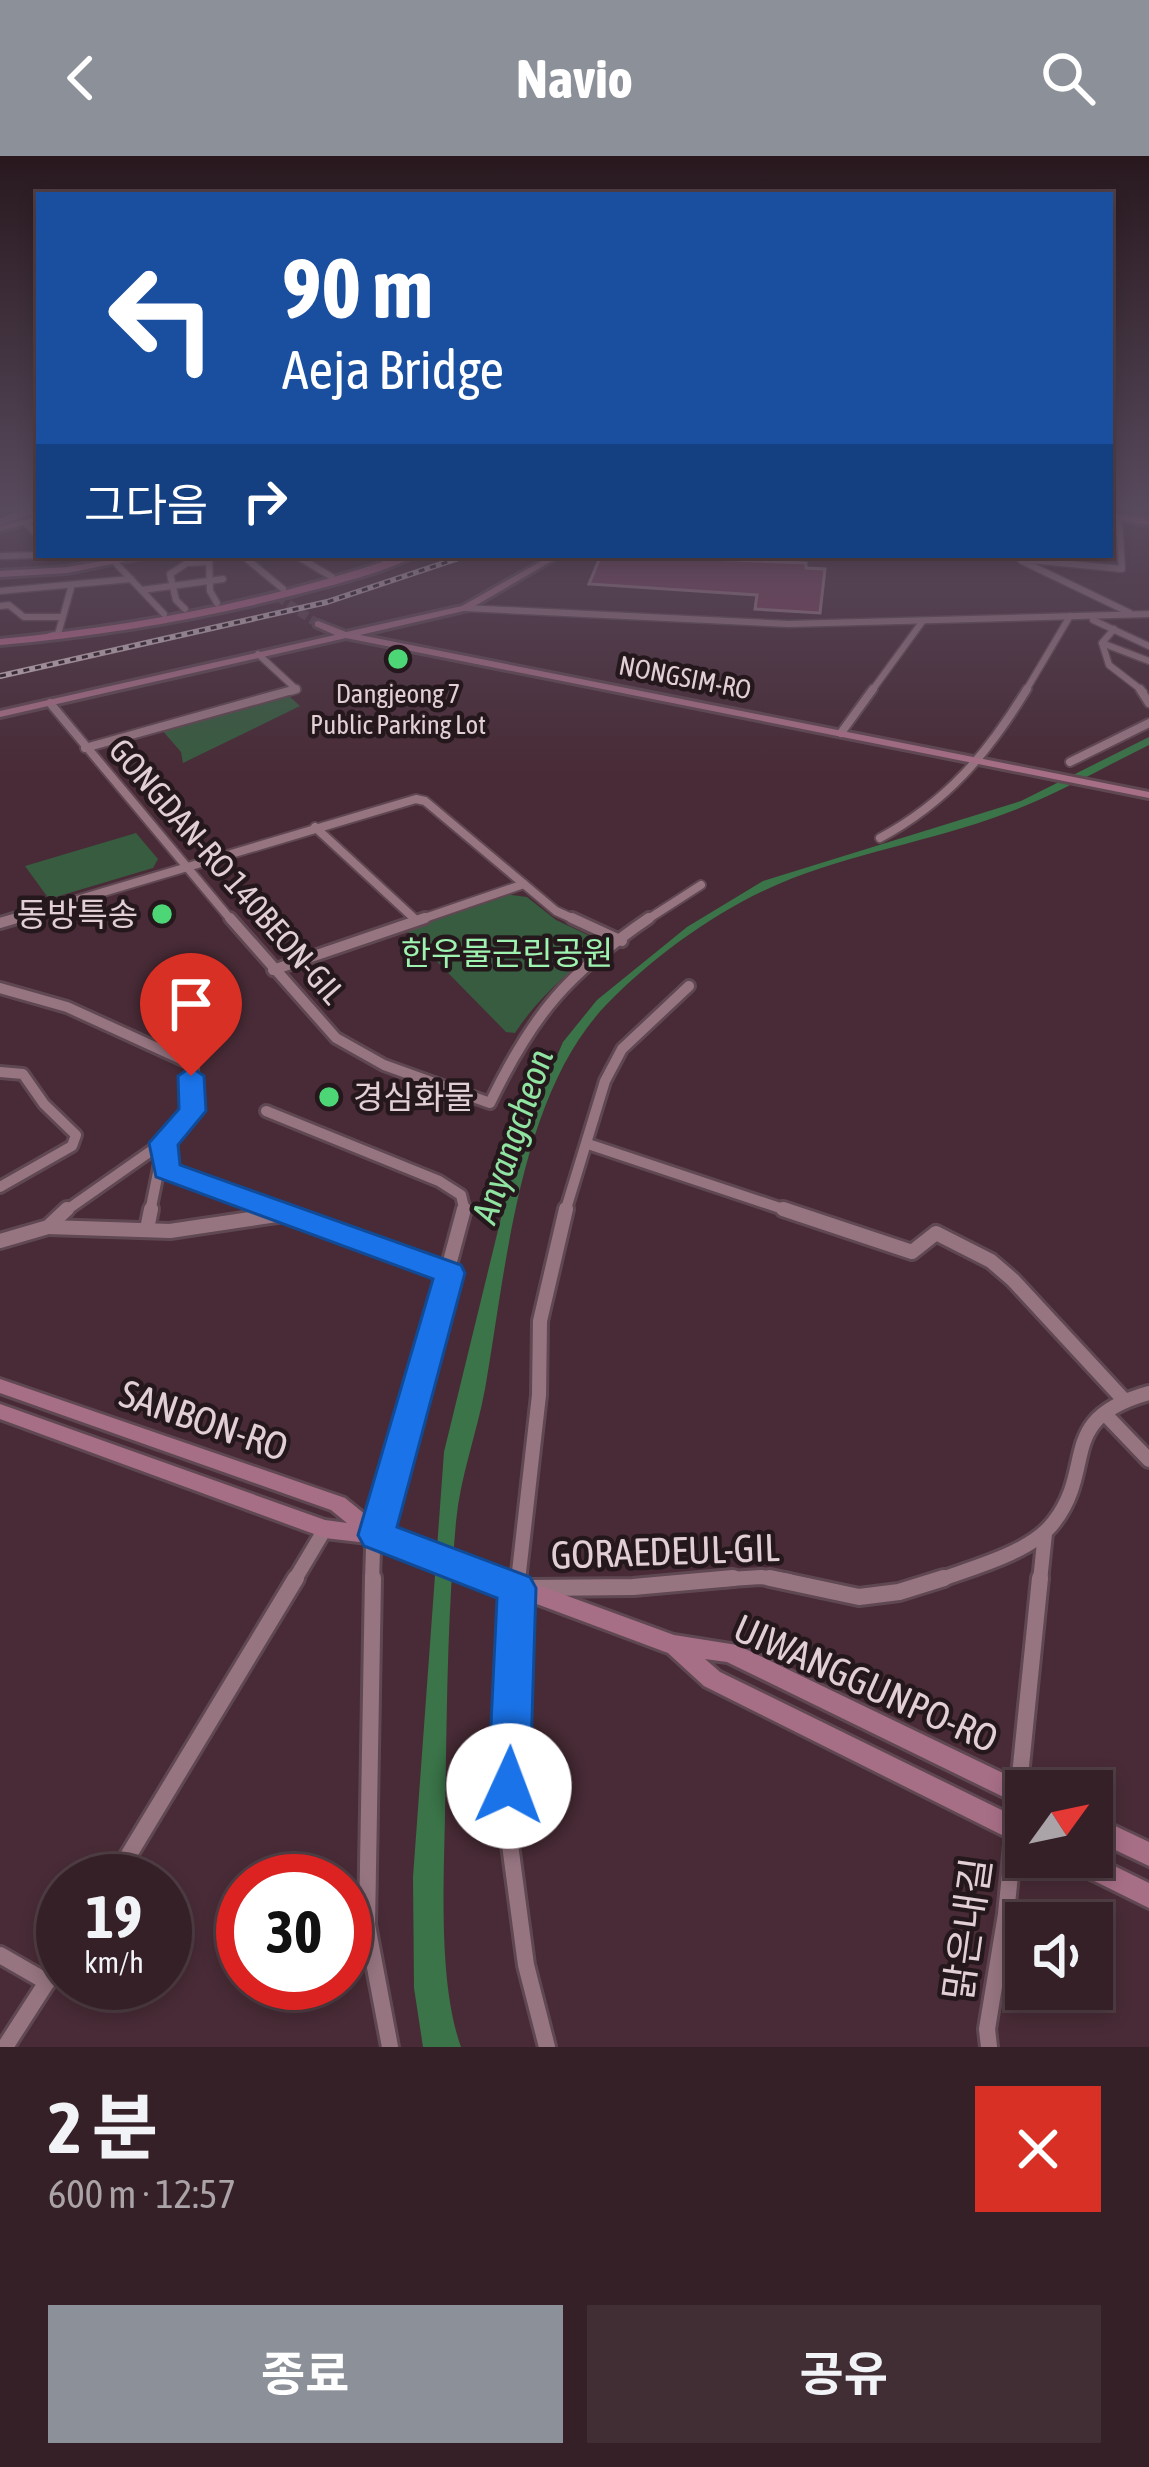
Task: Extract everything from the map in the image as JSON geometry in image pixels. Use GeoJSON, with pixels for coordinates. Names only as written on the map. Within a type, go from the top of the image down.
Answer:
{"type":"FeatureCollection","features":[{"type":"Feature","properties":{"kind":"main road"},"geometry":{"type":"LineString","coordinates":[[1,641],[239,598]]}},
{"type":"Feature","properties":{"kind":"main road"},"geometry":{"type":"LineString","coordinates":[[1,641],[107,629],[256,598]]}},
{"type":"Feature","properties":{"kind":"street"},"geometry":{"type":"LineString","coordinates":[[43,638],[58,632],[67,598]]}},
{"type":"Feature","properties":{"kind":"street"},"geometry":{"type":"LineString","coordinates":[[150,598],[164,614]]}},
{"type":"Feature","properties":{"kind":"street"},"geometry":{"type":"LineString","coordinates":[[176,598],[185,609]]}},
{"type":"Feature","properties":{"kind":"street"},"geometry":{"type":"LineString","coordinates":[[215,598],[217,603]]}},
{"type":"Feature","properties":{"kind":"street"},"geometry":{"type":"LineString","coordinates":[[465,608],[482,598]]}},
{"type":"Feature","properties":{"kind":"street"},"geometry":{"type":"LineString","coordinates":[[1099,598],[1132,615]]}},
{"type":"Feature","properties":{"kind":"street"},"geometry":{"type":"LineString","coordinates":[[107,629],[258,602]]}},
{"type":"Feature","properties":{"kind":"street"},"geometry":{"type":"LineString","coordinates":[[4,606],[28,618],[60,617]]}},
{"type":"Feature","properties":{"kind":"street"},"geometry":{"type":"LineString","coordinates":[[0,714],[465,608],[789,624],[1149,617]]}},
{"type":"Feature","properties":{"kind":"street"},"geometry":{"type":"LineString","coordinates":[[880,838],[962,786],[982,762],[1070,616]]}},
{"type":"Feature","properties":{"kind":"street"},"geometry":{"type":"LineString","coordinates":[[1086,616],[1149,646]]}},
{"type":"Feature","properties":{"kind":"street"},"geometry":{"type":"LineString","coordinates":[[841,733],[922,622]]}},
{"type":"Feature","properties":{"kind":"street","name":"NONGSIM-RO"},"geometry":{"type":"LineString","coordinates":[[318,624],[341,634],[1149,795]]}},
{"type":"Feature","properties":{"kind":"street"},"geometry":{"type":"LineString","coordinates":[[1102,643],[1114,629]]}},
{"type":"Feature","properties":{"kind":"street"},"geometry":{"type":"LineString","coordinates":[[1102,643],[1149,661]]}},
{"type":"Feature","properties":{"kind":"street"},"geometry":{"type":"LineString","coordinates":[[1102,643],[1109,665],[1147,694],[1149,703]]}},
{"type":"Feature","properties":{"kind":"street"},"geometry":{"type":"LineString","coordinates":[[86,748],[297,690],[258,654]]}},
{"type":"Feature","properties":{"kind":"street","name":"GONGDAN-RO 140BEON-GIL"},"geometry":{"type":"LineString","coordinates":[[50,703],[273,970],[350,1048],[490,1103],[537,1016],[568,982],[646,919],[701,885]]}},
{"type":"Feature","properties":{"kind":"street"},"geometry":{"type":"LineString","coordinates":[[1070,762],[1149,723]]}},
{"type":"Feature","properties":{"kind":"street"},"geometry":{"type":"LineString","coordinates":[[0,923],[408,800],[425,801],[556,911],[622,941]]}},
{"type":"Feature","properties":{"kind":"street"},"geometry":{"type":"LineString","coordinates":[[315,827],[417,920]]}},
{"type":"Feature","properties":{"kind":"street"},"geometry":{"type":"LineString","coordinates":[[273,970],[524,884]]}},
{"type":"Feature","properties":{"kind":"street"},"geometry":{"type":"LineString","coordinates":[[547,2047],[526,1965],[507,1822],[509,1585],[539,1395],[539,1322],[572,1181],[605,1081],[622,1049],[689,986]]}},
{"type":"Feature","properties":{"kind":"street"},"geometry":{"type":"LineString","coordinates":[[0,988],[67,1006],[191,1064],[193,1111],[164,1143],[79,1197],[48,1227]]}},
{"type":"Feature","properties":{"kind":"street"},"geometry":{"type":"LineString","coordinates":[[0,1072],[23,1074],[44,1104],[76,1135],[72,1146],[0,1186]]}},
{"type":"Feature","properties":{"kind":"street"},"geometry":{"type":"LineString","coordinates":[[266,1111],[320,1137],[438,1179],[461,1195],[465,1214],[383,1538],[367,1925],[389,2047]]}},
{"type":"Feature","properties":{"kind":"street"},"geometry":{"type":"LineString","coordinates":[[147,1229],[149,1200],[166,1170],[164,1143]]}},
{"type":"Feature","properties":{"kind":"street"},"geometry":{"type":"LineString","coordinates":[[588,1144],[912,1252],[935,1233],[991,1261],[1013,1280],[1124,1400]]}},
{"type":"Feature","properties":{"kind":"street"},"geometry":{"type":"LineString","coordinates":[[166,1170],[450,1273]]}},
{"type":"Feature","properties":{"kind":"street"},"geometry":{"type":"LineString","coordinates":[[0,1241],[48,1227],[170,1231],[284,1214]]}},
{"type":"Feature","properties":{"kind":"street","name":"SANBON-RO"},"geometry":{"type":"LineString","coordinates":[[0,1386],[338,1504],[383,1538]]}},
{"type":"Feature","properties":{"kind":"street"},"geometry":{"type":"LineString","coordinates":[[1045,1533],[1068,1492],[1082,1433],[1124,1400],[1149,1393]]}},
{"type":"Feature","properties":{"kind":"street","name":"SANBON-RO"},"geometry":{"type":"LineString","coordinates":[[0,1411],[325,1529],[383,1538]]}},
{"type":"Feature","properties":{"kind":"street"},"geometry":{"type":"LineString","coordinates":[[1105,1414],[1149,1460]]}},
{"type":"Feature","properties":{"kind":"street"},"geometry":{"type":"LineString","coordinates":[[129,1854],[325,1529]]}},
{"type":"Feature","properties":{"kind":"street","name":"GORAEDEUL-GIL"},"geometry":{"type":"LineString","coordinates":[[509,1585],[630,1588],[758,1577],[803,1581],[862,1598],[914,1590],[1045,1533]]}},
{"type":"Feature","properties":{"kind":"street","name":"맑은내길"},"geometry":{"type":"LineString","coordinates":[[1023,1770],[1045,1533]]}},
{"type":"Feature","properties":{"kind":"street","name":"UIWANGGUNPO-RO"},"geometry":{"type":"LineString","coordinates":[[383,1538],[674,1645],[729,1652],[1005,1785]]}},
{"type":"Feature","properties":{"kind":"street","name":"UIWANGGUNPO-RO"},"geometry":{"type":"LineString","coordinates":[[674,1645],[712,1679],[1005,1825]]}},
{"type":"Feature","properties":{"kind":"street"},"geometry":{"type":"LineString","coordinates":[[1113,1837],[1149,1855]]}},
{"type":"Feature","properties":{"kind":"street","name":"맑은내길"},"geometry":{"type":"LineString","coordinates":[[989,2047],[987,2029],[1012,1878]]}},
{"type":"Feature","properties":{"kind":"street"},"geometry":{"type":"LineString","coordinates":[[1113,1878],[1149,1895]]}},
{"type":"Feature","properties":{"kind":"street"},"geometry":{"type":"LineString","coordinates":[[0,1955],[36,1976]]}},
{"type":"Feature","properties":{"kind":"street"},"geometry":{"type":"LineString","coordinates":[[5,2047],[36,1999]]}},
{"type":"Feature","properties":{"kind":"green space"},"geometry":{"type":"Polygon","coordinates":[[[289,696],[300,706],[183,763],[181,752],[162,730],[289,696]]]}},
{"type":"Feature","properties":{"kind":"green space"},"geometry":{"type":"Polygon","coordinates":[[[136,833],[158,859],[153,868],[49,899],[25,866],[136,833]]]}},
{"type":"Feature","properties":{"kind":"green space","name":"한우물근린공원"},"geometry":{"type":"Polygon","coordinates":[[[505,894],[527,897],[556,920],[605,943],[545,995],[515,1033],[506,1032],[406,930],[505,894]]]}},
{"type":"Feature","properties":{"kind":"shaded area"},"geometry":{"type":"Polygon","coordinates":[[[1149,737],[1149,745],[1027,805],[822,868],[742,902],[647,967],[606,1005],[577,1043],[553,1087],[521,1186],[485,1389],[458,1505],[449,1631],[444,1900],[449,1993],[461,2047],[423,2047],[414,1988],[413,1877],[444,1452],[519,1144],[563,1042],[597,1000],[687,927],[763,881],[1021,801],[1149,737]]]}},
{"type":"Feature","properties":{"kind":"building"},"geometry":{"type":"Polygon","coordinates":[[[757,598],[822,598],[820,613],[755,609],[757,598]]]}},
{"type":"Feature","properties":{"kind":"tunnel"},"geometry":{"type":"LineString","coordinates":[[280,598],[318,624]]}},
{"type":"Feature","properties":{"kind":"railway"},"geometry":{"type":"LineString","coordinates":[[0,676],[338,598]]}},
{"type":"Feature","properties":{"kind":"place","name":"Dangjeong 7 Public Parking Lot"},"geometry":{"type":"Point","coordinates":[398,659]}},
{"type":"Feature","properties":{"kind":"place","name":"동방특송"},"geometry":{"type":"Point","coordinates":[162,914]}},
{"type":"Feature","properties":{"kind":"place","name":"경심화물"},"geometry":{"type":"Point","coordinates":[329,1097]}},
{"type":"Feature","properties":{"kind":"route"},"geometry":{"type":"LineString","coordinates":[[191,1076],[193,1111],[164,1143],[166,1170],[450,1273],[410,1429],[376,1535],[517,1588],[509,1786]]}},
{"type":"Feature","properties":{"kind":"water label","name":"Anyangcheon"},"geometry":{"type":"Point","coordinates":[512,1136]}}]}
